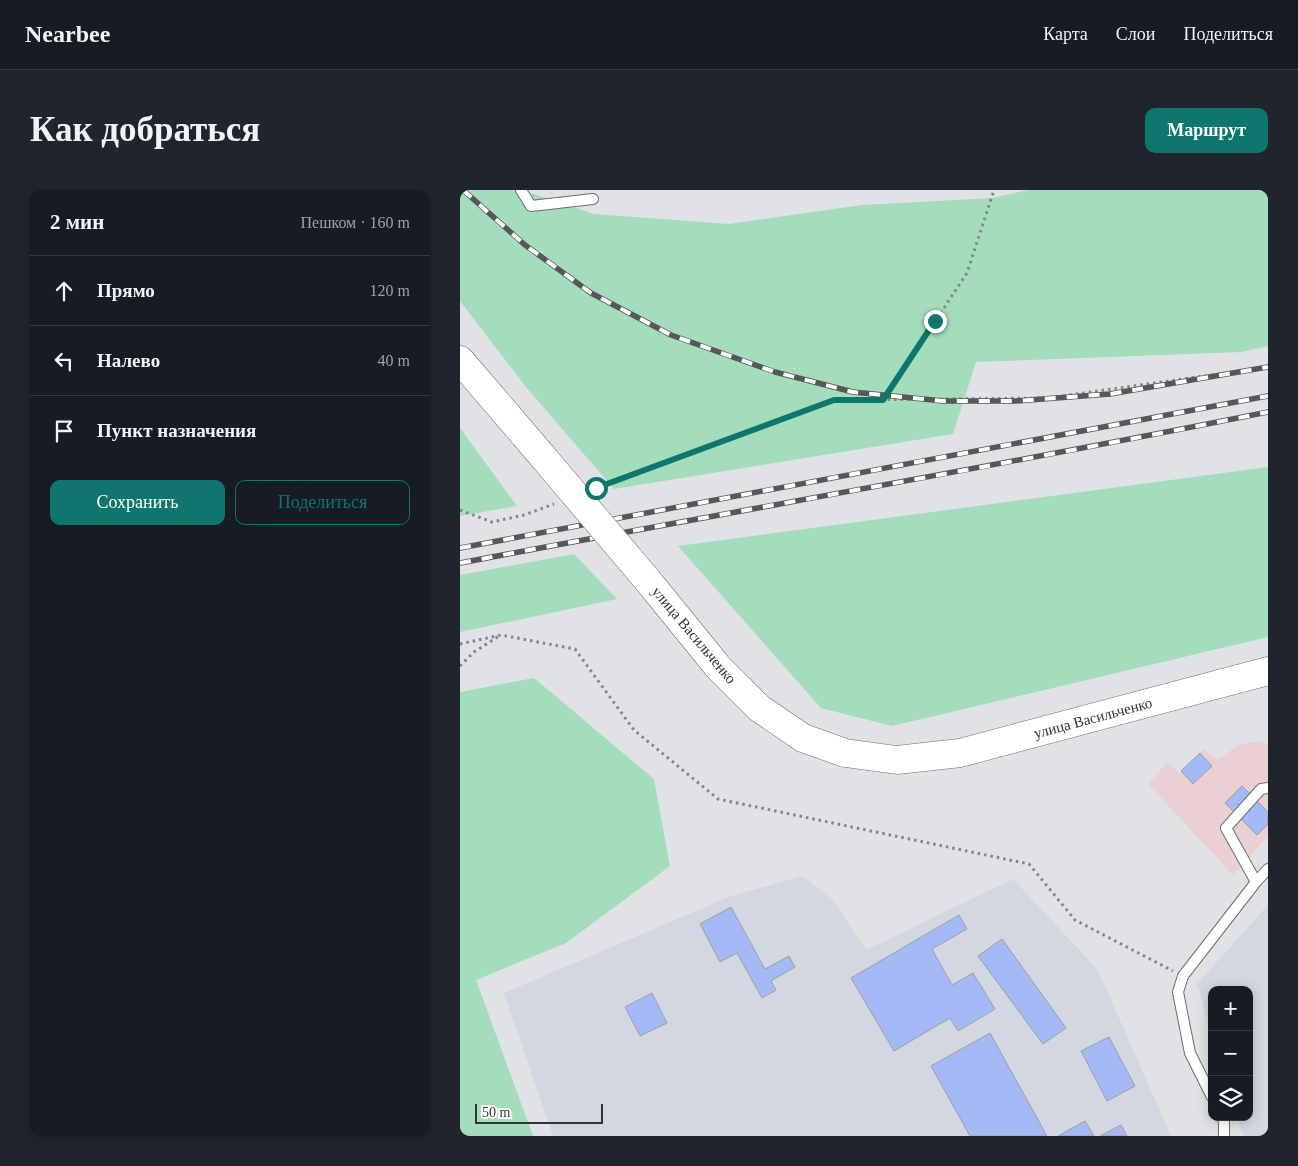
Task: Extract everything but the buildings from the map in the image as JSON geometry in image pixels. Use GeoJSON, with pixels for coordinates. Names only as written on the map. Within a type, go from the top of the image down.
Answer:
{"type":"FeatureCollection","features":[{"type":"Feature","properties":{"kind":"main road","name":"улица Васильченко"},"geometry":{"type":"LineString","coordinates":[[460,360],[649,582],[718,668],[759,708],[803,738],[845,753],[897,760],[960,753],[1268,672]]}},
{"type":"Feature","properties":{"kind":"lane"},"geometry":{"type":"LineString","coordinates":[[521,190],[531,206],[593,199]]}},
{"type":"Feature","properties":{"kind":"lane"},"geometry":{"type":"LineString","coordinates":[[1256,882],[1226,828],[1261,789],[1268,788]]}},
{"type":"Feature","properties":{"kind":"lane"},"geometry":{"type":"LineString","coordinates":[[1208,1089],[1190,1052],[1178,992],[1183,976],[1268,868]]}},
{"type":"Feature","properties":{"kind":"lane"},"geometry":{"type":"LineString","coordinates":[[1224,1121],[1224,1136]]}},
{"type":"Feature","properties":{"kind":"path"},"geometry":{"type":"LineString","coordinates":[[883,400],[967,273],[994,190]]}},
{"type":"Feature","properties":{"kind":"path"},"geometry":{"type":"LineString","coordinates":[[596,488],[834,400],[1048,398],[1268,367]]}},
{"type":"Feature","properties":{"kind":"path"},"geometry":{"type":"LineString","coordinates":[[460,510],[492,522],[524,515],[560,502]]}},
{"type":"Feature","properties":{"kind":"path"},"geometry":{"type":"LineString","coordinates":[[460,644],[501,635],[575,649],[634,730],[718,799],[1029,864],[1075,920],[1183,976]]}},
{"type":"Feature","properties":{"kind":"path"},"geometry":{"type":"LineString","coordinates":[[460,666],[474,652],[501,635]]}},
{"type":"Feature","properties":{"kind":"shaded area"},"geometry":{"type":"Polygon","coordinates":[[[1259,741],[1268,744],[1268,836],[1233,875],[1148,784],[1168,762],[1179,774],[1204,749],[1218,760],[1238,745],[1259,741]]]}},
{"type":"Feature","properties":{"kind":"shaded area"},"geometry":{"type":"Polygon","coordinates":[[[803,876],[834,901],[866,950],[1013,879],[1098,970],[1171,1136],[553,1136],[504,993],[731,896],[803,876]]]}},
{"type":"Feature","properties":{"kind":"shaded area"},"geometry":{"type":"Polygon","coordinates":[[[1268,905],[1268,1136],[1243,1136],[1238,1121],[1253,1121],[1253,986],[1208,986],[1208,1021],[1197,984],[1268,905]]]}},
{"type":"Feature","properties":{"kind":"green space"},"geometry":{"type":"Polygon","coordinates":[[[460,190],[522,190],[594,214],[728,224],[862,205],[992,198],[1028,190],[1268,190],[1268,346],[1241,352],[976,362],[953,434],[614,489],[526,387],[460,301],[460,190]]]}},
{"type":"Feature","properties":{"kind":"green space"},"geometry":{"type":"Polygon","coordinates":[[[460,428],[517,506],[460,516],[460,428]]]}},
{"type":"Feature","properties":{"kind":"green space"},"geometry":{"type":"Polygon","coordinates":[[[1268,467],[1268,637],[892,726],[821,708],[678,546],[1268,467]]]}},
{"type":"Feature","properties":{"kind":"green space"},"geometry":{"type":"Polygon","coordinates":[[[574,554],[617,599],[460,632],[460,575],[574,554]]]}},
{"type":"Feature","properties":{"kind":"green space"},"geometry":{"type":"Polygon","coordinates":[[[534,678],[654,779],[670,866],[566,943],[476,980],[533,1136],[460,1136],[460,692],[534,678]]]}},
{"type":"Feature","properties":{"kind":"railway"},"geometry":{"type":"LineString","coordinates":[[463,190],[525,245],[591,293],[671,335],[775,372],[853,392],[943,401],[1016,401],[1110,394],[1268,367]]}},
{"type":"Feature","properties":{"kind":"railway"},"geometry":{"type":"LineString","coordinates":[[460,548],[1268,396]]}},
{"type":"Feature","properties":{"kind":"railway"},"geometry":{"type":"LineString","coordinates":[[460,563],[1268,412]]}},
{"type":"Feature","properties":{"kind":"route"},"geometry":{"type":"LineString","coordinates":[[596,488],[834,400],[883,400],[935,321]]}}]}
